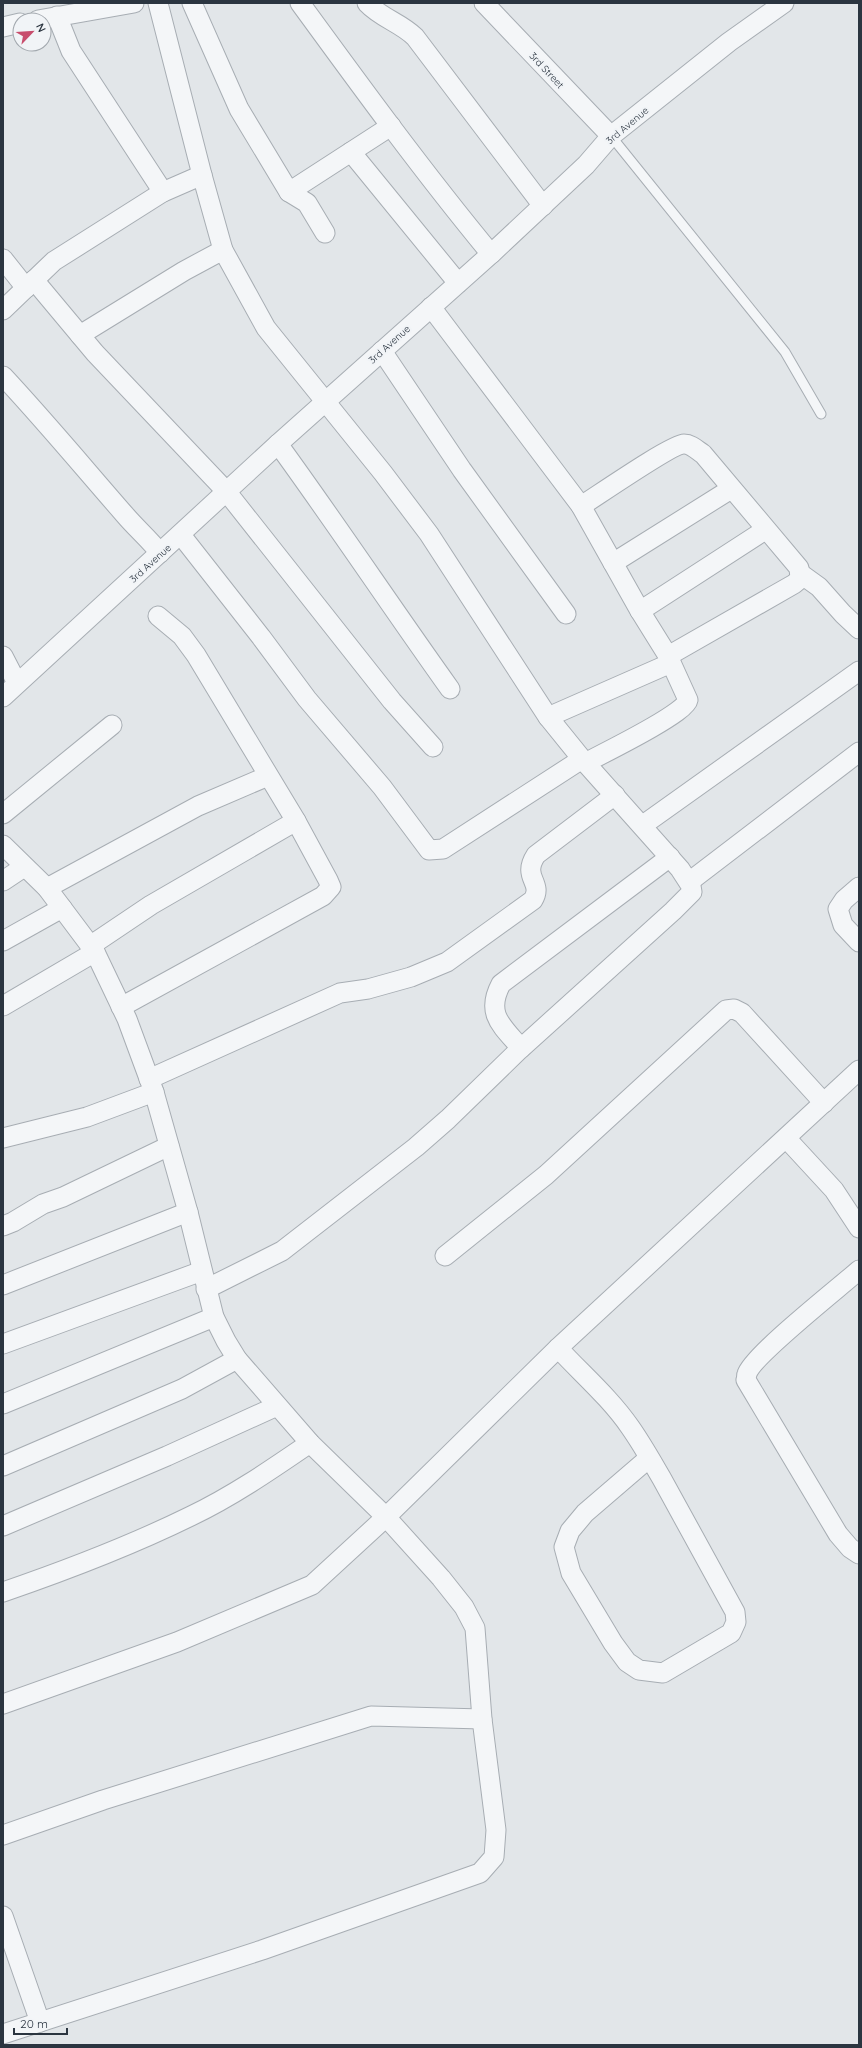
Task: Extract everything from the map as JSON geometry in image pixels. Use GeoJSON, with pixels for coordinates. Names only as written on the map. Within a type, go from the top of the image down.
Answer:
{"type":"FeatureCollection","features":[{"type":"Feature","properties":{"kind":"street"},"geometry":{"type":"LineString","coordinates":[[52,17],[134,3]]}},
{"type":"Feature","properties":{"kind":"street"},"geometry":{"type":"LineString","coordinates":[[3,1344],[204,1280],[282,1251],[416,1147],[448,1119],[521,1048],[691,894],[692,889],[689,882],[670,857],[583,761],[548,717],[429,534],[266,328],[224,250],[202,176],[158,3]]}},
{"type":"Feature","properties":{"kind":"street"},"geometry":{"type":"LineString","coordinates":[[192,3],[239,109],[289,192],[307,203],[325,233]]}},
{"type":"Feature","properties":{"kind":"street"},"geometry":{"type":"LineString","coordinates":[[300,3],[453,208],[492,254]]}},
{"type":"Feature","properties":{"kind":"street"},"geometry":{"type":"LineString","coordinates":[[368,3],[385,18],[409,31],[415,37],[543,206]]}},
{"type":"Feature","properties":{"kind":"street","name":"3rd Street"},"geometry":{"type":"LineString","coordinates":[[484,3],[611,136]]}},
{"type":"Feature","properties":{"kind":"street","name":"3rd Avenue"},"geometry":{"type":"LineString","coordinates":[[3,697],[325,401],[492,254],[586,165],[611,136],[729,42],[784,3]]}},
{"type":"Feature","properties":{"kind":"street"},"geometry":{"type":"LineString","coordinates":[[57,16],[71,51],[163,192]]}},
{"type":"Feature","properties":{"kind":"street"},"geometry":{"type":"LineString","coordinates":[[289,192],[391,126]]}},
{"type":"Feature","properties":{"kind":"street"},"geometry":{"type":"LineString","coordinates":[[351,152],[458,283]]}},
{"type":"Feature","properties":{"kind":"street"},"geometry":{"type":"LineString","coordinates":[[3,310],[54,260],[163,192],[202,176]]}},
{"type":"Feature","properties":{"kind":"street"},"geometry":{"type":"LineString","coordinates":[[80,335],[184,271],[224,250]]}},
{"type":"Feature","properties":{"kind":"street"},"geometry":{"type":"LineString","coordinates":[[3,259],[80,335],[139,400],[179,438],[226,491],[392,701],[433,747]]}},
{"type":"Feature","properties":{"kind":"street"},"geometry":{"type":"LineString","coordinates":[[181,535],[261,637],[307,699],[382,787],[429,850],[443,849],[583,761],[671,717],[687,705],[688,700],[685,690],[670,660],[640,612],[581,506],[431,307]]}},
{"type":"Feature","properties":{"kind":"street"},"geometry":{"type":"LineString","coordinates":[[382,351],[462,470],[566,614]]}},
{"type":"Feature","properties":{"kind":"street"},"geometry":{"type":"LineString","coordinates":[[3,376],[70,449],[125,516],[148,538],[160,553]]}},
{"type":"Feature","properties":{"kind":"street"},"geometry":{"type":"LineString","coordinates":[[278,444],[333,520],[395,612],[450,689]]}},
{"type":"Feature","properties":{"kind":"street"},"geometry":{"type":"LineString","coordinates":[[581,506],[665,453],[682,444],[689,444],[703,454],[765,530],[799,568],[801,574],[819,587],[842,614],[859,629]]}},
{"type":"Feature","properties":{"kind":"street"},"geometry":{"type":"LineString","coordinates":[[613,563],[731,489]]}},
{"type":"Feature","properties":{"kind":"street"},"geometry":{"type":"LineString","coordinates":[[640,612],[765,530]]}},
{"type":"Feature","properties":{"kind":"street"},"geometry":{"type":"LineString","coordinates":[[548,717],[670,660],[775,596],[800,579],[801,574]]}},
{"type":"Feature","properties":{"kind":"street"},"geometry":{"type":"LineString","coordinates":[[121,1007],[323,896],[330,890],[331,885],[296,821],[196,655],[182,636],[158,616]]}},
{"type":"Feature","properties":{"kind":"street"},"geometry":{"type":"LineString","coordinates":[[3,656],[18,683]]}},
{"type":"Feature","properties":{"kind":"street"},"geometry":{"type":"LineString","coordinates":[[642,825],[859,670]]}},
{"type":"Feature","properties":{"kind":"street"},"geometry":{"type":"LineString","coordinates":[[3,814],[112,725]]}},
{"type":"Feature","properties":{"kind":"street"},"geometry":{"type":"LineString","coordinates":[[689,882],[859,752]]}},
{"type":"Feature","properties":{"kind":"street"},"geometry":{"type":"LineString","coordinates":[[47,888],[198,806],[268,776]]}},
{"type":"Feature","properties":{"kind":"street"},"geometry":{"type":"LineString","coordinates":[[3,1138],[87,1117],[340,993],[368,989],[411,977],[447,962],[533,900],[537,894],[530,874],[530,864],[536,855],[615,795]]}},
{"type":"Feature","properties":{"kind":"street"},"geometry":{"type":"LineString","coordinates":[[3,1006],[93,949],[150,905],[296,821]]}},
{"type":"Feature","properties":{"kind":"street"},"geometry":{"type":"LineString","coordinates":[[3,845],[47,888],[93,949],[121,1007],[151,1086],[188,1212],[214,1316],[237,1359],[310,1443],[386,1517],[441,1578],[464,1607],[470,1618],[475,1628],[482,1719],[496,1830],[494,1857],[480,1873],[262,1950],[3,2034]]}},
{"type":"Feature","properties":{"kind":"street"},"geometry":{"type":"LineString","coordinates":[[521,1048],[501,1025],[495,1014],[496,994],[501,984],[670,857]]}},
{"type":"Feature","properties":{"kind":"street"},"geometry":{"type":"LineString","coordinates":[[3,881],[24,867]]}},
{"type":"Feature","properties":{"kind":"street"},"geometry":{"type":"LineString","coordinates":[[859,887],[844,900],[838,909],[843,925],[859,942]]}},
{"type":"Feature","properties":{"kind":"street"},"geometry":{"type":"LineString","coordinates":[[3,941],[62,908]]}},
{"type":"Feature","properties":{"kind":"street"},"geometry":{"type":"LineString","coordinates":[[445,1256],[546,1176],[726,1010],[734,1009],[742,1013],[824,1104]]}},
{"type":"Feature","properties":{"kind":"street"},"geometry":{"type":"LineString","coordinates":[[3,1704],[177,1642],[312,1585],[386,1517],[558,1348],[824,1104],[859,1070]]}},
{"type":"Feature","properties":{"kind":"street"},"geometry":{"type":"LineString","coordinates":[[786,1138],[834,1190],[859,1228]]}},
{"type":"Feature","properties":{"kind":"street"},"geometry":{"type":"LineString","coordinates":[[3,1226],[13,1222],[43,1204],[69,1194],[169,1146]]}},
{"type":"Feature","properties":{"kind":"street"},"geometry":{"type":"LineString","coordinates":[[3,1284],[188,1212]]}},
{"type":"Feature","properties":{"kind":"street"},"geometry":{"type":"LineString","coordinates":[[859,1270],[772,1345],[750,1369],[746,1380],[838,1534],[850,1548],[859,1554]]}},
{"type":"Feature","properties":{"kind":"street"},"geometry":{"type":"LineString","coordinates":[[3,1404],[214,1316]]}},
{"type":"Feature","properties":{"kind":"street"},"geometry":{"type":"LineString","coordinates":[[558,1348],[598,1390],[630,1427],[649,1458],[726,1592],[736,1615],[736,1622],[731,1633],[663,1673],[639,1670],[627,1662],[571,1573],[564,1547],[568,1536],[585,1513],[649,1458]]}},
{"type":"Feature","properties":{"kind":"street"},"geometry":{"type":"LineString","coordinates":[[3,1466],[182,1389],[237,1359]]}},
{"type":"Feature","properties":{"kind":"street"},"geometry":{"type":"LineString","coordinates":[[3,1526],[167,1456],[277,1406]]}},
{"type":"Feature","properties":{"kind":"street"},"geometry":{"type":"LineString","coordinates":[[3,1592],[100,1557],[193,1515],[263,1474],[310,1443]]}},
{"type":"Feature","properties":{"kind":"street"},"geometry":{"type":"LineString","coordinates":[[3,1835],[110,1798],[371,1716],[482,1719]]}},
{"type":"Feature","properties":{"kind":"street"},"geometry":{"type":"LineString","coordinates":[[3,1916],[40,2022]]}},
{"type":"Feature","properties":{"kind":"lane"},"geometry":{"type":"LineString","coordinates":[[611,136],[785,352],[821,414]]}}]}
